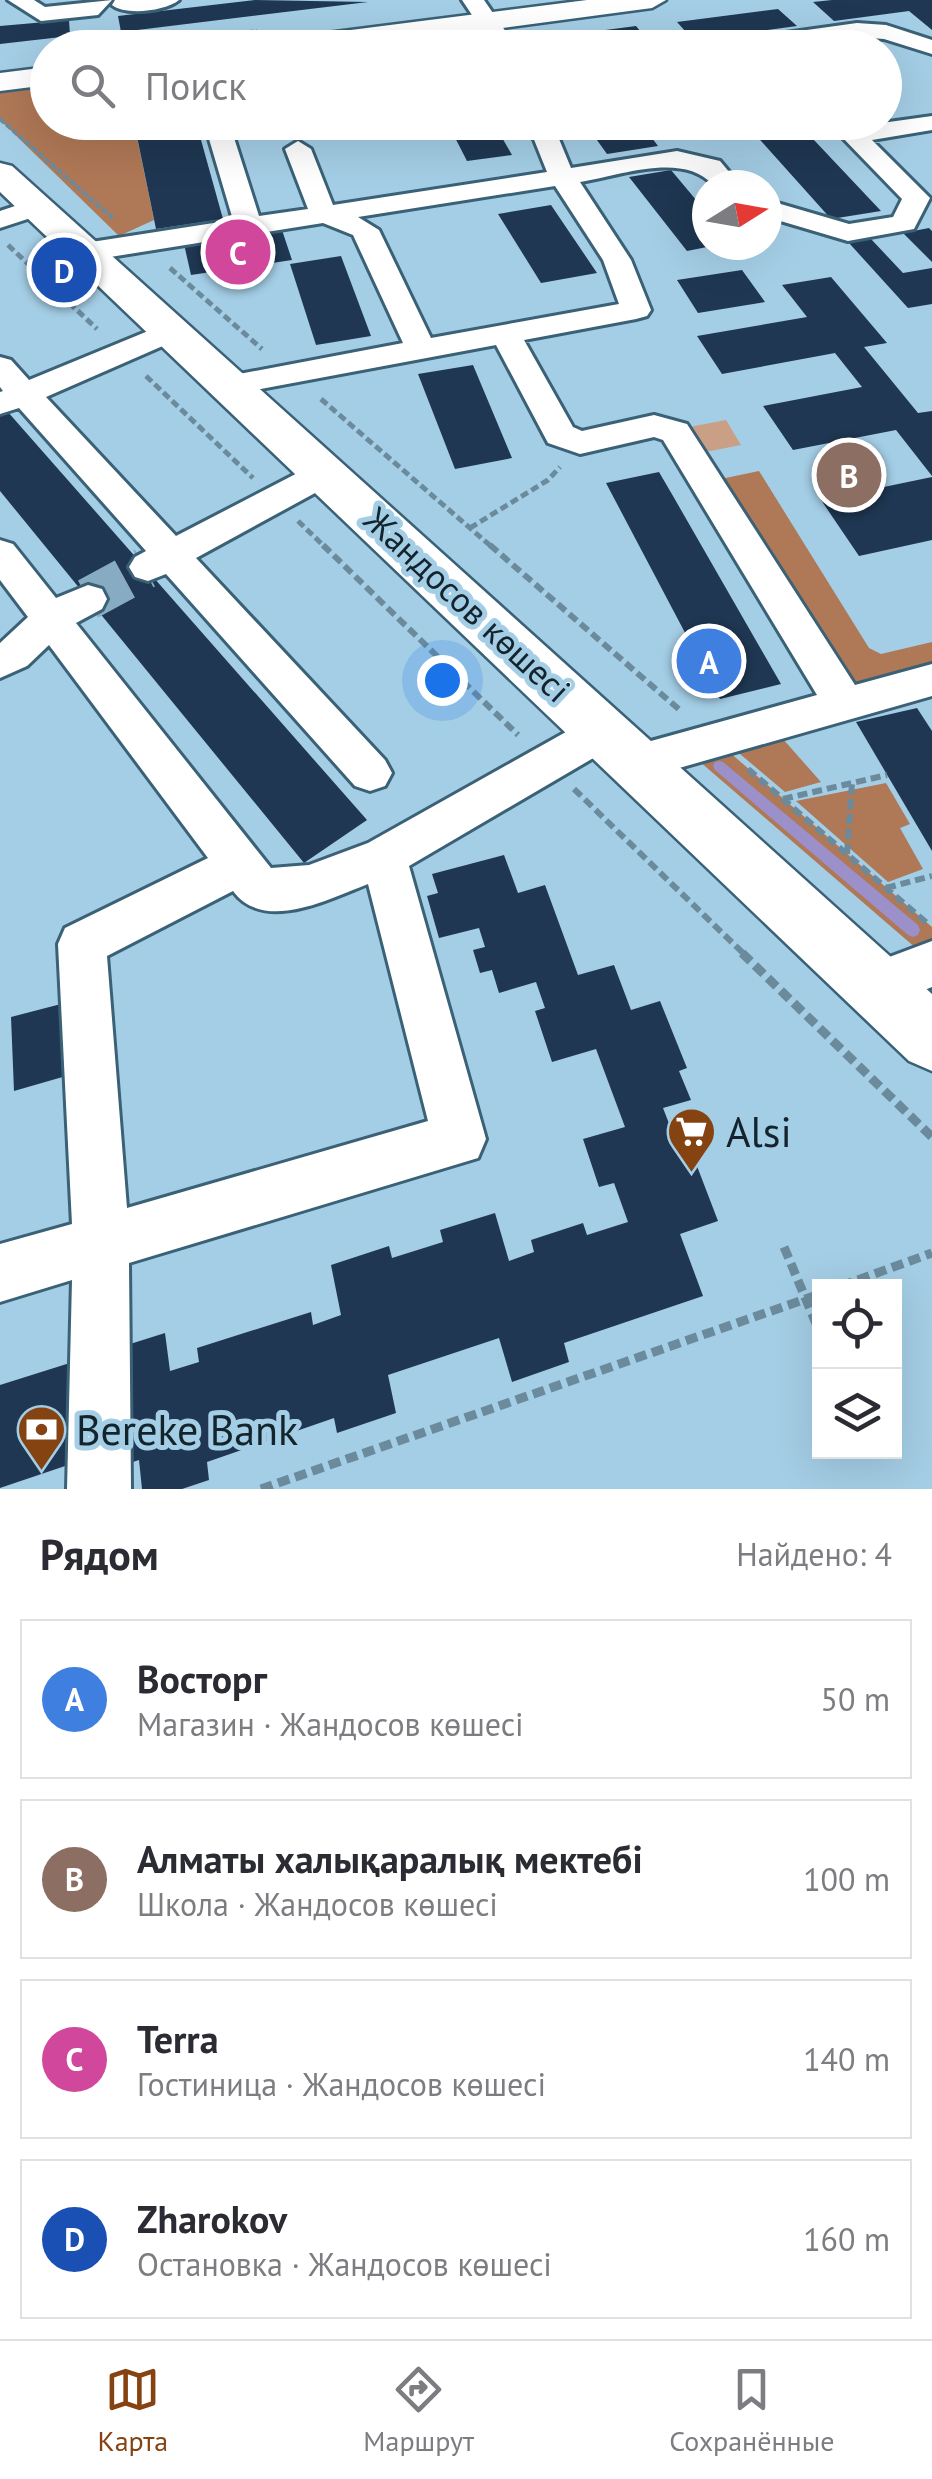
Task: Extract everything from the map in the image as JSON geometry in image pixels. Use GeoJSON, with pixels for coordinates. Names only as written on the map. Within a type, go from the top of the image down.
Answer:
{"type":"FeatureCollection","features":[{"type":"Feature","properties":{"kind":"main road"},"geometry":{"type":"LineString","coordinates":[[375,30],[481,10],[652,0]]}},
{"type":"Feature","properties":{"kind":"main road"},"geometry":{"type":"LineString","coordinates":[[0,82],[30,78]]}},
{"type":"Feature","properties":{"kind":"main road","name":"Жандосов көшесі"},"geometry":{"type":"LineString","coordinates":[[0,174],[621,747],[904,975],[932,1038]]}},
{"type":"Feature","properties":{"kind":"street"},"geometry":{"type":"LineString","coordinates":[[18,0],[41,14],[90,10],[112,2],[168,0]]}},
{"type":"Feature","properties":{"kind":"street"},"geometry":{"type":"LineString","coordinates":[[902,37],[932,47]]}},
{"type":"Feature","properties":{"kind":"street"},"geometry":{"type":"LineString","coordinates":[[902,128],[932,123]]}},
{"type":"Feature","properties":{"kind":"street"},"geometry":{"type":"LineString","coordinates":[[222,140],[248,225]]}},
{"type":"Feature","properties":{"kind":"street"},"geometry":{"type":"LineString","coordinates":[[229,385],[636,310],[617,260],[561,174],[547,140]]}},
{"type":"Feature","properties":{"kind":"street"},"geometry":{"type":"LineString","coordinates":[[782,213],[848,233],[904,223],[916,198],[857,140]]}},
{"type":"Feature","properties":{"kind":"street"},"geometry":{"type":"LineString","coordinates":[[298,148],[323,213],[365,230],[422,349]]}},
{"type":"Feature","properties":{"kind":"street"},"geometry":{"type":"LineString","coordinates":[[85,252],[677,158],[714,170]]}},
{"type":"Feature","properties":{"kind":"street"},"geometry":{"type":"LineString","coordinates":[[0,220],[36,207]]}},
{"type":"Feature","properties":{"kind":"street"},"geometry":{"type":"LineString","coordinates":[[170,330],[121,352],[8,388],[158,562],[370,773]]}},
{"type":"Feature","properties":{"kind":"street"},"geometry":{"type":"LineString","coordinates":[[504,334],[560,435],[580,443],[654,426],[675,432],[844,703]]}},
{"type":"Feature","properties":{"kind":"street"},"geometry":{"type":"LineString","coordinates":[[158,562],[324,473]]}},
{"type":"Feature","properties":{"kind":"street"},"geometry":{"type":"LineString","coordinates":[[0,553],[70,608],[260,890],[309,886],[384,857],[548,764],[621,747],[716,740],[932,680]]}},
{"type":"Feature","properties":{"kind":"street"},"geometry":{"type":"LineString","coordinates":[[0,662],[70,608]]}},
{"type":"Feature","properties":{"kind":"street"},"geometry":{"type":"LineString","coordinates":[[0,1272],[458,1139],[384,857]]}},
{"type":"Feature","properties":{"kind":"street"},"geometry":{"type":"LineString","coordinates":[[99,1489],[101,1243],[82,944],[242,864]]}},
{"type":"Feature","properties":{"kind":"path"},"geometry":{"type":"LineString","coordinates":[[0,119],[932,927]]}},
{"type":"Feature","properties":{"kind":"path"},"geometry":{"type":"LineString","coordinates":[[0,238],[932,1136]]}},
{"type":"Feature","properties":{"kind":"path"},"geometry":{"type":"LineString","coordinates":[[470,528],[548,480],[580,443]]}},
{"type":"Feature","properties":{"kind":"path"},"geometry":{"type":"LineString","coordinates":[[783,799],[887,775]]}},
{"type":"Feature","properties":{"kind":"path"},"geometry":{"type":"LineString","coordinates":[[847,854],[852,783]]}},
{"type":"Feature","properties":{"kind":"path"},"geometry":{"type":"LineString","coordinates":[[886,888],[932,876]]}},
{"type":"Feature","properties":{"kind":"path"},"geometry":{"type":"LineString","coordinates":[[784,1247],[812,1315]]}},
{"type":"Feature","properties":{"kind":"path"},"geometry":{"type":"LineString","coordinates":[[859,1279],[932,1252]]}},
{"type":"Feature","properties":{"kind":"path"},"geometry":{"type":"LineString","coordinates":[[261,1489],[812,1297]]}},
{"type":"Feature","properties":{"kind":"shaded area"},"geometry":{"type":"Polygon","coordinates":[[[30,88],[30,140],[138,140],[154,220],[119,236],[0,120],[0,93],[30,88]]]}},
{"type":"Feature","properties":{"kind":"shaded area"},"geometry":{"type":"Polygon","coordinates":[[[726,420],[741,445],[700,453],[684,428],[726,420]]]}},
{"type":"Feature","properties":{"kind":"shaded area"},"geometry":{"type":"Polygon","coordinates":[[[759,471],[869,648],[881,654],[932,642],[932,670],[846,688],[716,480],[759,471]]]}},
{"type":"Feature","properties":{"kind":"shaded area"},"geometry":{"type":"Polygon","coordinates":[[[775,730],[821,782],[785,792],[727,743],[775,730]]]}},
{"type":"Feature","properties":{"kind":"shaded area"},"geometry":{"type":"Polygon","coordinates":[[[728,751],[932,927],[932,962],[699,761],[728,751]]]}},
{"type":"Feature","properties":{"kind":"shaded area"},"geometry":{"type":"Polygon","coordinates":[[[886,783],[910,824],[900,828],[923,869],[888,882],[796,801],[886,783]]]}},
{"type":"Feature","properties":{"kind":"building"},"geometry":{"type":"Polygon","coordinates":[[[255,0],[368,2],[137,30],[121,30],[118,16],[255,0]]]}},
{"type":"Feature","properties":{"kind":"building"},"geometry":{"type":"Polygon","coordinates":[[[932,0],[932,30],[909,11],[834,21],[813,2],[932,0]]]}},
{"type":"Feature","properties":{"kind":"building"},"geometry":{"type":"Polygon","coordinates":[[[778,9],[797,26],[684,30],[677,22],[778,9]]]}},
{"type":"Feature","properties":{"kind":"building"},"geometry":{"type":"Polygon","coordinates":[[[69,20],[70,30],[30,30],[30,41],[0,44],[0,26],[69,20]]]}},
{"type":"Feature","properties":{"kind":"building"},"geometry":{"type":"Polygon","coordinates":[[[636,26],[639,30],[605,30],[636,26]]]}},
{"type":"Feature","properties":{"kind":"building"},"geometry":{"type":"Polygon","coordinates":[[[138,140],[201,140],[223,219],[156,229],[138,140]]]}},
{"type":"Feature","properties":{"kind":"building"},"geometry":{"type":"Polygon","coordinates":[[[456,140],[503,140],[512,155],[467,161],[456,140]]]}},
{"type":"Feature","properties":{"kind":"building"},"geometry":{"type":"Polygon","coordinates":[[[597,140],[654,140],[658,146],[607,154],[597,140]]]}},
{"type":"Feature","properties":{"kind":"building"},"geometry":{"type":"Polygon","coordinates":[[[760,140],[814,140],[881,211],[831,219],[760,140]]]}},
{"type":"Feature","properties":{"kind":"building"},"geometry":{"type":"Polygon","coordinates":[[[671,170],[692,195],[692,250],[687,251],[629,177],[671,170]]]}},
{"type":"Feature","properties":{"kind":"building"},"geometry":{"type":"Polygon","coordinates":[[[551,205],[597,273],[541,283],[498,214],[551,205]]]}},
{"type":"Feature","properties":{"kind":"building"},"geometry":{"type":"Polygon","coordinates":[[[929,228],[932,231],[932,262],[903,233],[929,228]]]}},
{"type":"Feature","properties":{"kind":"building"},"geometry":{"type":"Polygon","coordinates":[[[282,230],[292,260],[191,275],[184,244],[282,230]]]}},
{"type":"Feature","properties":{"kind":"building"},"geometry":{"type":"Polygon","coordinates":[[[871,239],[903,273],[932,268],[932,304],[908,308],[849,243],[871,239]]]}},
{"type":"Feature","properties":{"kind":"building"},"geometry":{"type":"Polygon","coordinates":[[[341,256],[371,336],[316,345],[290,264],[341,256]]]}},
{"type":"Feature","properties":{"kind":"building"},"geometry":{"type":"Polygon","coordinates":[[[742,270],[765,302],[698,313],[677,280],[742,270]]]}},
{"type":"Feature","properties":{"kind":"building"},"geometry":{"type":"Polygon","coordinates":[[[831,277],[887,343],[864,347],[918,413],[932,411],[932,476],[896,430],[793,450],[763,406],[862,387],[835,353],[722,374],[697,336],[807,317],[782,285],[831,277]]]}},
{"type":"Feature","properties":{"kind":"building"},"geometry":{"type":"Polygon","coordinates":[[[473,365],[512,458],[455,469],[418,374],[473,365]]]}},
{"type":"Feature","properties":{"kind":"building"},"geometry":{"type":"Polygon","coordinates":[[[0,403],[367,820],[304,863],[0,491],[0,403]]]}},
{"type":"Feature","properties":{"kind":"building"},"geometry":{"type":"Polygon","coordinates":[[[659,472],[781,684],[720,699],[606,483],[659,472]]]}},
{"type":"Feature","properties":{"kind":"building"},"geometry":{"type":"Polygon","coordinates":[[[932,477],[932,540],[859,556],[821,500],[932,477]]]}},
{"type":"Feature","properties":{"kind":"building"},"geometry":{"type":"Polygon","coordinates":[[[917,708],[932,731],[932,851],[856,722],[917,708]]]}},
{"type":"Feature","properties":{"kind":"building"},"geometry":{"type":"Polygon","coordinates":[[[504,855],[518,893],[545,885],[578,975],[614,965],[631,1010],[660,1001],[687,1068],[679,1071],[691,1100],[663,1108],[677,1144],[687,1140],[718,1221],[680,1234],[703,1296],[564,1343],[569,1362],[512,1382],[499,1338],[388,1375],[396,1413],[337,1433],[334,1418],[207,1462],[209,1480],[182,1489],[142,1489],[139,1460],[72,1482],[71,1464],[0,1488],[0,1385],[165,1333],[170,1371],[199,1362],[197,1348],[311,1312],[313,1325],[341,1315],[331,1265],[389,1246],[392,1258],[443,1242],[440,1230],[495,1213],[509,1261],[534,1252],[531,1240],[583,1223],[587,1235],[628,1222],[614,1183],[599,1187],[583,1139],[625,1127],[596,1049],[552,1062],[535,1011],[545,1008],[536,982],[499,993],[492,970],[480,973],[473,950],[485,947],[479,928],[439,938],[427,896],[438,893],[432,874],[504,855]]]}},
{"type":"Feature","properties":{"kind":"building"},"geometry":{"type":"Polygon","coordinates":[[[61,1004],[66,1076],[14,1091],[11,1017],[61,1004]]]}},
{"type":"Feature","properties":{"kind":"waterway"},"geometry":{"type":"LineString","coordinates":[[719,766],[913,930]]}},
{"type":"Feature","properties":{"kind":"tunnel"},"geometry":{"type":"LineString","coordinates":[[88,599],[145,568]]}},
{"type":"Feature","properties":{"kind":"place","name":"Terra"},"geometry":{"type":"Point","coordinates":[238,252]}},
{"type":"Feature","properties":{"kind":"place","name":"Zharokov"},"geometry":{"type":"Point","coordinates":[64,270]}},
{"type":"Feature","properties":{"kind":"place","name":"Алматы халықаралық мектебі"},"geometry":{"type":"Point","coordinates":[849,475]}},
{"type":"Feature","properties":{"kind":"place","name":"Восторг"},"geometry":{"type":"Point","coordinates":[709,661]}},
{"type":"Feature","properties":{"kind":"place","name":"Alsi"},"geometry":{"type":"Point","coordinates":[691,1174]}},
{"type":"Feature","properties":{"kind":"place","name":"Bereke Bank"},"geometry":{"type":"Point","coordinates":[41,1472]}}]}
